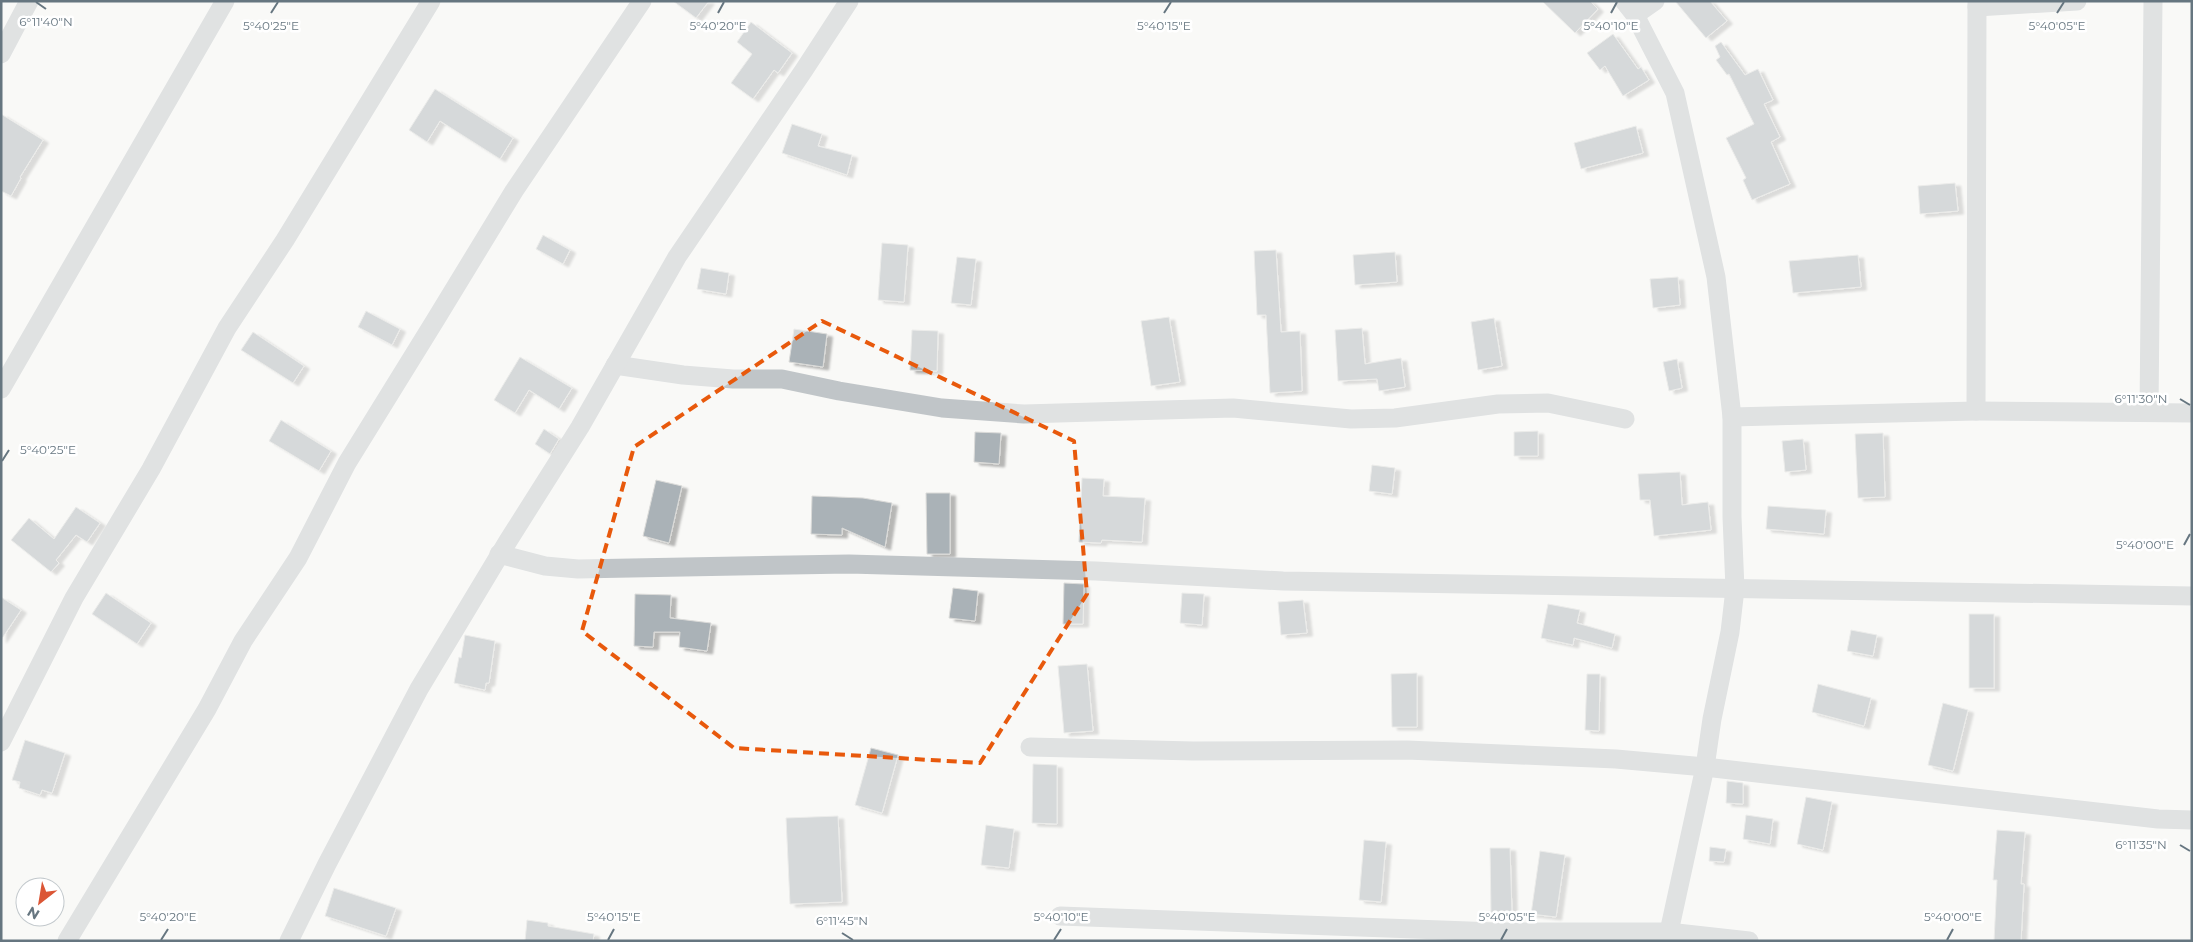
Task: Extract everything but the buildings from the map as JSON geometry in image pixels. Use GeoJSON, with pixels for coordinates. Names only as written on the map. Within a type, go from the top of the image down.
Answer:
{"type":"FeatureCollection","features":[{"type":"Feature","properties":{"kind":"street"},"geometry":{"type":"LineString","coordinates":[[1,54],[7,27],[29,1]]}},
{"type":"Feature","properties":{"kind":"street"},"geometry":{"type":"LineString","coordinates":[[1,389],[225,1]]}},
{"type":"Feature","properties":{"kind":"street"},"geometry":{"type":"LineString","coordinates":[[1,742],[74,598],[152,469],[227,328],[285,240],[431,1]]}},
{"type":"Feature","properties":{"kind":"street"},"geometry":{"type":"LineString","coordinates":[[67,941],[207,709],[243,641],[298,558],[347,463],[514,191],[642,1]]}},
{"type":"Feature","properties":{"kind":"street"},"geometry":{"type":"LineString","coordinates":[[289,941],[327,864],[419,689],[499,554],[580,427],[678,257],[849,1]]}},
{"type":"Feature","properties":{"kind":"street"},"geometry":{"type":"LineString","coordinates":[[1655,1],[1630,8],[1675,93],[1716,276],[1732,417],[1732,517],[1735,589],[1730,632],[1712,719],[1705,767],[1667,936]]}},
{"type":"Feature","properties":{"kind":"street"},"geometry":{"type":"LineString","coordinates":[[1976,411],[1977,4],[2077,1]]}},
{"type":"Feature","properties":{"kind":"street"},"geometry":{"type":"LineString","coordinates":[[2150,412],[2153,1]]}},
{"type":"Feature","properties":{"kind":"street"},"geometry":{"type":"LineString","coordinates":[[615,365],[683,375],[733,379],[782,379],[839,391],[942,408],[1024,414],[1233,408],[1350,419],[1394,418],[1498,404],[1548,403],[1625,419]]}},
{"type":"Feature","properties":{"kind":"street"},"geometry":{"type":"LineString","coordinates":[[1732,417],[1976,411],[2192,413]]}},
{"type":"Feature","properties":{"kind":"street"},"geometry":{"type":"LineString","coordinates":[[499,554],[545,566],[578,569],[849,564],[1096,571],[1283,581],[2192,596]]}},
{"type":"Feature","properties":{"kind":"street"},"geometry":{"type":"LineString","coordinates":[[1030,747],[1194,751],[1406,750],[1616,759],[1705,767],[2158,819],[2192,820]]}},
{"type":"Feature","properties":{"kind":"street"},"geometry":{"type":"LineString","coordinates":[[1060,916],[1496,932],[1667,936],[1750,941]]}},
{"type":"Feature","properties":{"kind":"highlighted area"},"geometry":{"type":"Polygon","coordinates":[[[822,321],[1074,441],[1087,594],[980,763],[734,748],[582,631],[634,447],[822,321]]]}}]}
